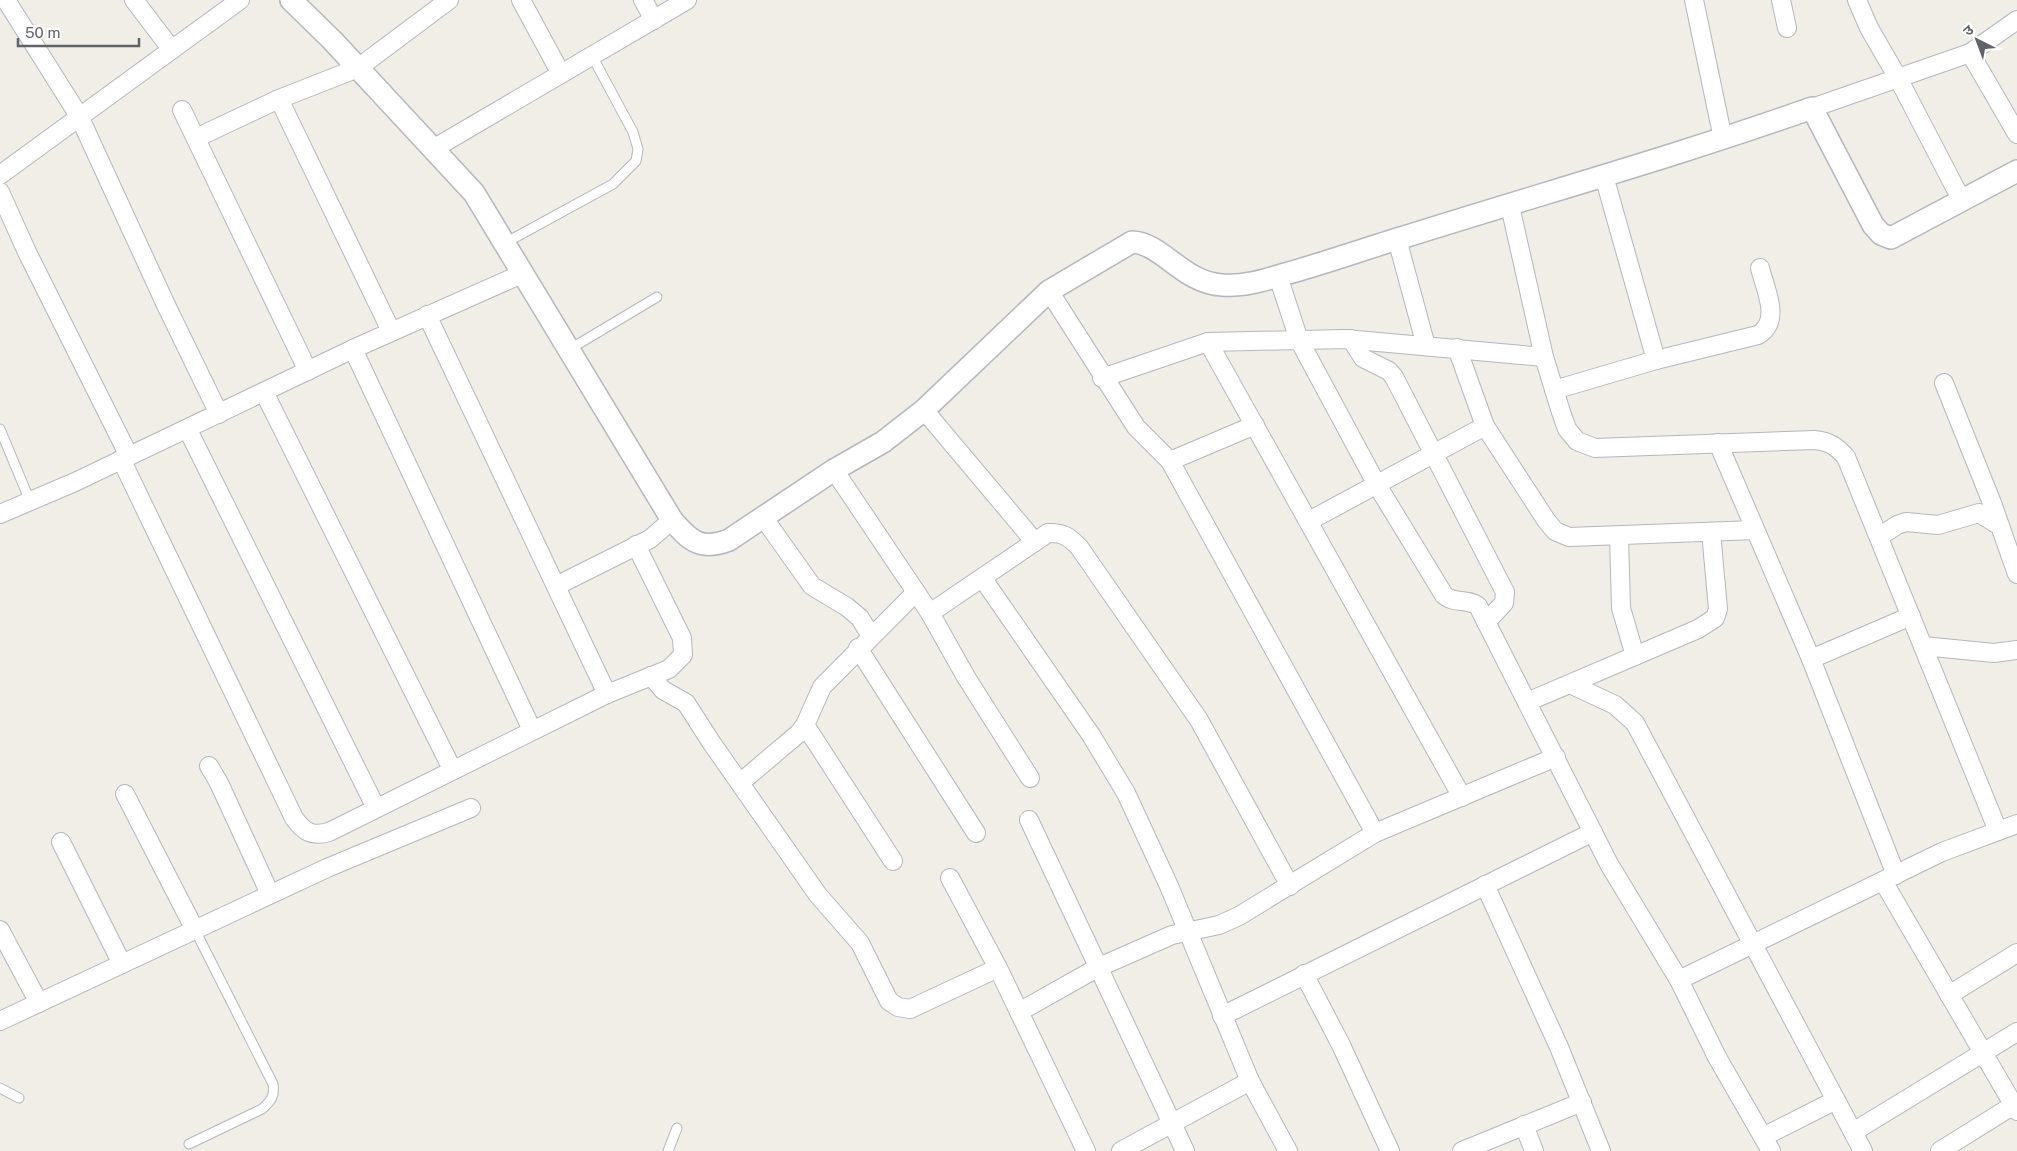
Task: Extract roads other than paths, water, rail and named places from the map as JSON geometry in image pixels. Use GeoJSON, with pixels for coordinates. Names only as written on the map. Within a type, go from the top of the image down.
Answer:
{"type":"FeatureCollection","features":[{"type":"Feature","properties":{"kind":"street"},"geometry":{"type":"LineString","coordinates":[[6,0],[80,116],[166,306],[219,414]]}},
{"type":"Feature","properties":{"kind":"street"},"geometry":{"type":"LineString","coordinates":[[134,0],[172,50]]}},
{"type":"Feature","properties":{"kind":"street"},"geometry":{"type":"LineString","coordinates":[[0,174],[240,0]]}},
{"type":"Feature","properties":{"kind":"street"},"geometry":{"type":"LineString","coordinates":[[291,0],[358,68],[474,193],[672,520],[694,542],[716,545],[729,540],[834,470],[883,442],[924,410],[1049,292],[1132,242],[1144,243],[1179,270],[1195,278],[1221,286],[1245,284],[1278,276],[1723,139],[1970,53],[2017,20]]}},
{"type":"Feature","properties":{"kind":"street"},"geometry":{"type":"LineString","coordinates":[[196,138],[279,99],[358,68],[449,0]]}},
{"type":"Feature","properties":{"kind":"street"},"geometry":{"type":"LineString","coordinates":[[521,0],[561,74]]}},
{"type":"Feature","properties":{"kind":"street"},"geometry":{"type":"LineString","coordinates":[[643,0],[654,20]]}},
{"type":"Feature","properties":{"kind":"street"},"geometry":{"type":"LineString","coordinates":[[433,149],[687,0]]}},
{"type":"Feature","properties":{"kind":"street"},"geometry":{"type":"LineString","coordinates":[[1694,0],[1723,139]]}},
{"type":"Feature","properties":{"kind":"street"},"geometry":{"type":"LineString","coordinates":[[1781,0],[1787,28]]}},
{"type":"Feature","properties":{"kind":"street"},"geometry":{"type":"LineString","coordinates":[[1857,0],[1869,28],[1898,78],[1962,201]]}},
{"type":"Feature","properties":{"kind":"street"},"geometry":{"type":"LineString","coordinates":[[1970,53],[2017,134]]}},
{"type":"Feature","properties":{"kind":"street"},"geometry":{"type":"LineString","coordinates":[[279,99],[391,331]]}},
{"type":"Feature","properties":{"kind":"street"},"geometry":{"type":"LineString","coordinates":[[1812,108],[1873,225],[1881,234],[1892,238],[2017,171]]}},
{"type":"Feature","properties":{"kind":"street"},"geometry":{"type":"LineString","coordinates":[[182,110],[308,370]]}},
{"type":"Feature","properties":{"kind":"street"},"geometry":{"type":"LineString","coordinates":[[1604,176],[1656,360]]}},
{"type":"Feature","properties":{"kind":"street"},"geometry":{"type":"LineString","coordinates":[[0,192],[301,827],[307,832],[317,835],[329,832],[452,769],[607,694],[669,669],[683,655],[682,638],[636,545]]}},
{"type":"Feature","properties":{"kind":"street"},"geometry":{"type":"LineString","coordinates":[[1510,206],[1544,357],[1567,429],[1577,441],[1595,448],[1814,440],[1826,441],[1836,446],[1846,457],[1998,831]]}},
{"type":"Feature","properties":{"kind":"street"},"geometry":{"type":"LineString","coordinates":[[1397,239],[1426,346]]}},
{"type":"Feature","properties":{"kind":"street"},"geometry":{"type":"LineString","coordinates":[[1554,390],[1656,360],[1758,335],[1767,330],[1771,323],[1771,312],[1760,268]]}},
{"type":"Feature","properties":{"kind":"street"},"geometry":{"type":"LineString","coordinates":[[0,514],[188,430],[391,331],[524,273]]}},
{"type":"Feature","properties":{"kind":"street"},"geometry":{"type":"LineString","coordinates":[[1278,276],[1299,340],[1377,484],[1444,595],[1448,598],[1471,601],[1478,606],[1593,832],[1642,921],[1680,980],[1717,1057],[1767,1144],[1836,1100]]}},
{"type":"Feature","properties":{"kind":"street"},"geometry":{"type":"LineString","coordinates":[[1049,292],[1102,378],[1136,427],[1170,461],[1375,834]]}},
{"type":"Feature","properties":{"kind":"street"},"geometry":{"type":"LineString","coordinates":[[427,315],[607,694]]}},
{"type":"Feature","properties":{"kind":"street"},"geometry":{"type":"LineString","coordinates":[[1102,378],[1208,342],[1350,339],[1544,357]]}},
{"type":"Feature","properties":{"kind":"street"},"geometry":{"type":"LineString","coordinates":[[1350,339],[1363,358],[1389,371],[1394,377],[1505,592],[1504,604],[1486,622]]}},
{"type":"Feature","properties":{"kind":"street"},"geometry":{"type":"LineString","coordinates":[[1208,342],[1462,797]]}},
{"type":"Feature","properties":{"kind":"street"},"geometry":{"type":"LineString","coordinates":[[1457,348],[1485,426],[1555,531],[1569,537],[1755,530]]}},
{"type":"Feature","properties":{"kind":"street"},"geometry":{"type":"LineString","coordinates":[[353,349],[532,730]]}},
{"type":"Feature","properties":{"kind":"street"},"geometry":{"type":"LineString","coordinates":[[1944,383],[2013,555],[2017,574]]}},
{"type":"Feature","properties":{"kind":"street"},"geometry":{"type":"LineString","coordinates":[[264,392],[452,769]]}},
{"type":"Feature","properties":{"kind":"street"},"geometry":{"type":"LineString","coordinates":[[924,410],[1035,542]]}},
{"type":"Feature","properties":{"kind":"street"},"geometry":{"type":"LineString","coordinates":[[1170,461],[1255,425]]}},
{"type":"Feature","properties":{"kind":"street"},"geometry":{"type":"LineString","coordinates":[[1308,521],[1485,426]]}},
{"type":"Feature","properties":{"kind":"street"},"geometry":{"type":"LineString","coordinates":[[188,430],[376,808]]}},
{"type":"Feature","properties":{"kind":"street"},"geometry":{"type":"LineString","coordinates":[[1718,443],[1811,659],[1889,878],[1949,995],[2016,1106],[1940,1151]]}},
{"type":"Feature","properties":{"kind":"street"},"geometry":{"type":"LineString","coordinates":[[834,470],[930,613],[966,677],[1030,778]]}},
{"type":"Feature","properties":{"kind":"street"},"geometry":{"type":"LineString","coordinates":[[1879,537],[1897,524],[1906,522],[1938,525],[1979,514],[2000,526]]}},
{"type":"Feature","properties":{"kind":"street"},"geometry":{"type":"LineString","coordinates":[[763,517],[812,586],[847,607],[860,618],[871,636]]}},
{"type":"Feature","properties":{"kind":"street"},"geometry":{"type":"LineString","coordinates":[[556,586],[659,533],[672,520]]}},
{"type":"Feature","properties":{"kind":"street"},"geometry":{"type":"LineString","coordinates":[[930,613],[983,579],[1048,533],[1057,532],[1066,535],[1079,547],[1199,720],[1290,886]]}},
{"type":"Feature","properties":{"kind":"street"},"geometry":{"type":"LineString","coordinates":[[1528,702],[1698,629],[1715,618],[1718,608],[1711,532]]}},
{"type":"Feature","properties":{"kind":"street"},"geometry":{"type":"LineString","coordinates":[[1619,536],[1621,608],[1635,656]]}},
{"type":"Feature","properties":{"kind":"street"},"geometry":{"type":"LineString","coordinates":[[983,579],[1109,763],[1126,793],[1165,878],[1250,1081],[1288,1151]]}},
{"type":"Feature","properties":{"kind":"street"},"geometry":{"type":"LineString","coordinates":[[740,783],[799,733],[805,725],[822,687],[858,648],[916,592]]}},
{"type":"Feature","properties":{"kind":"street"},"geometry":{"type":"LineString","coordinates":[[1811,659],[1910,616]]}},
{"type":"Feature","properties":{"kind":"street"},"geometry":{"type":"LineString","coordinates":[[1923,646],[1994,653],[2017,650]]}},
{"type":"Feature","properties":{"kind":"street"},"geometry":{"type":"LineString","coordinates":[[858,648],[976,833]]}},
{"type":"Feature","properties":{"kind":"street"},"geometry":{"type":"LineString","coordinates":[[651,676],[663,690],[686,702],[818,896],[860,943],[889,1001],[898,1007],[910,1009],[998,968]]}},
{"type":"Feature","properties":{"kind":"street"},"geometry":{"type":"LineString","coordinates":[[1570,684],[1615,706],[1635,723],[1863,1151]]}},
{"type":"Feature","properties":{"kind":"street"},"geometry":{"type":"LineString","coordinates":[[805,725],[894,861]]}},
{"type":"Feature","properties":{"kind":"street"},"geometry":{"type":"LineString","coordinates":[[1019,1012],[1097,968],[1172,934],[1200,930],[1226,922],[1290,886],[1375,834],[1556,757]]}},
{"type":"Feature","properties":{"kind":"street"},"geometry":{"type":"LineString","coordinates":[[209,766],[219,783],[270,894]]}},
{"type":"Feature","properties":{"kind":"street"},"geometry":{"type":"LineString","coordinates":[[125,794],[195,930]]}},
{"type":"Feature","properties":{"kind":"street"},"geometry":{"type":"LineString","coordinates":[[0,1021],[327,868],[471,808]]}},
{"type":"Feature","properties":{"kind":"street"},"geometry":{"type":"LineString","coordinates":[[1029,820],[1097,968],[1185,1151]]}},
{"type":"Feature","properties":{"kind":"street"},"geometry":{"type":"LineString","coordinates":[[1680,980],[1942,852],[2017,824]]}},
{"type":"Feature","properties":{"kind":"street"},"geometry":{"type":"LineString","coordinates":[[1222,1016],[1593,832]]}},
{"type":"Feature","properties":{"kind":"street"},"geometry":{"type":"LineString","coordinates":[[61,842],[122,964]]}},
{"type":"Feature","properties":{"kind":"street"},"geometry":{"type":"LineString","coordinates":[[950,878],[998,968],[1086,1151]]}},
{"type":"Feature","properties":{"kind":"street"},"geometry":{"type":"LineString","coordinates":[[1485,885],[1560,1047],[1601,1151]]}},
{"type":"Feature","properties":{"kind":"street"},"geometry":{"type":"LineString","coordinates":[[0,930],[39,1003]]}},
{"type":"Feature","properties":{"kind":"street"},"geometry":{"type":"LineString","coordinates":[[1949,995],[2017,953]]}},
{"type":"Feature","properties":{"kind":"street"},"geometry":{"type":"LineString","coordinates":[[1304,974],[1341,1045],[1390,1151]]}},
{"type":"Feature","properties":{"kind":"street"},"geometry":{"type":"LineString","coordinates":[[1853,1132],[2017,1032]]}},
{"type":"Feature","properties":{"kind":"street"},"geometry":{"type":"LineString","coordinates":[[1121,1151],[1250,1081]]}},
{"type":"Feature","properties":{"kind":"street"},"geometry":{"type":"LineString","coordinates":[[1462,1151],[1582,1102]]}},
{"type":"Feature","properties":{"kind":"street"},"geometry":{"type":"LineString","coordinates":[[1524,1125],[1534,1151]]}},
{"type":"Feature","properties":{"kind":"lane"},"geometry":{"type":"LineString","coordinates":[[505,243],[613,184],[626,174],[636,161],[638,149],[633,132],[592,56]]}},
{"type":"Feature","properties":{"kind":"lane"},"geometry":{"type":"LineString","coordinates":[[570,349],[657,297]]}},
{"type":"Feature","properties":{"kind":"lane"},"geometry":{"type":"LineString","coordinates":[[0,429],[30,501]]}},
{"type":"Feature","properties":{"kind":"lane"},"geometry":{"type":"LineString","coordinates":[[189,1144],[262,1110],[270,1102],[274,1094],[273,1084],[195,930]]}},
{"type":"Feature","properties":{"kind":"lane"},"geometry":{"type":"LineString","coordinates":[[0,1088],[19,1098]]}},
{"type":"Feature","properties":{"kind":"lane"},"geometry":{"type":"LineString","coordinates":[[668,1151],[677,1128]]}}]}
